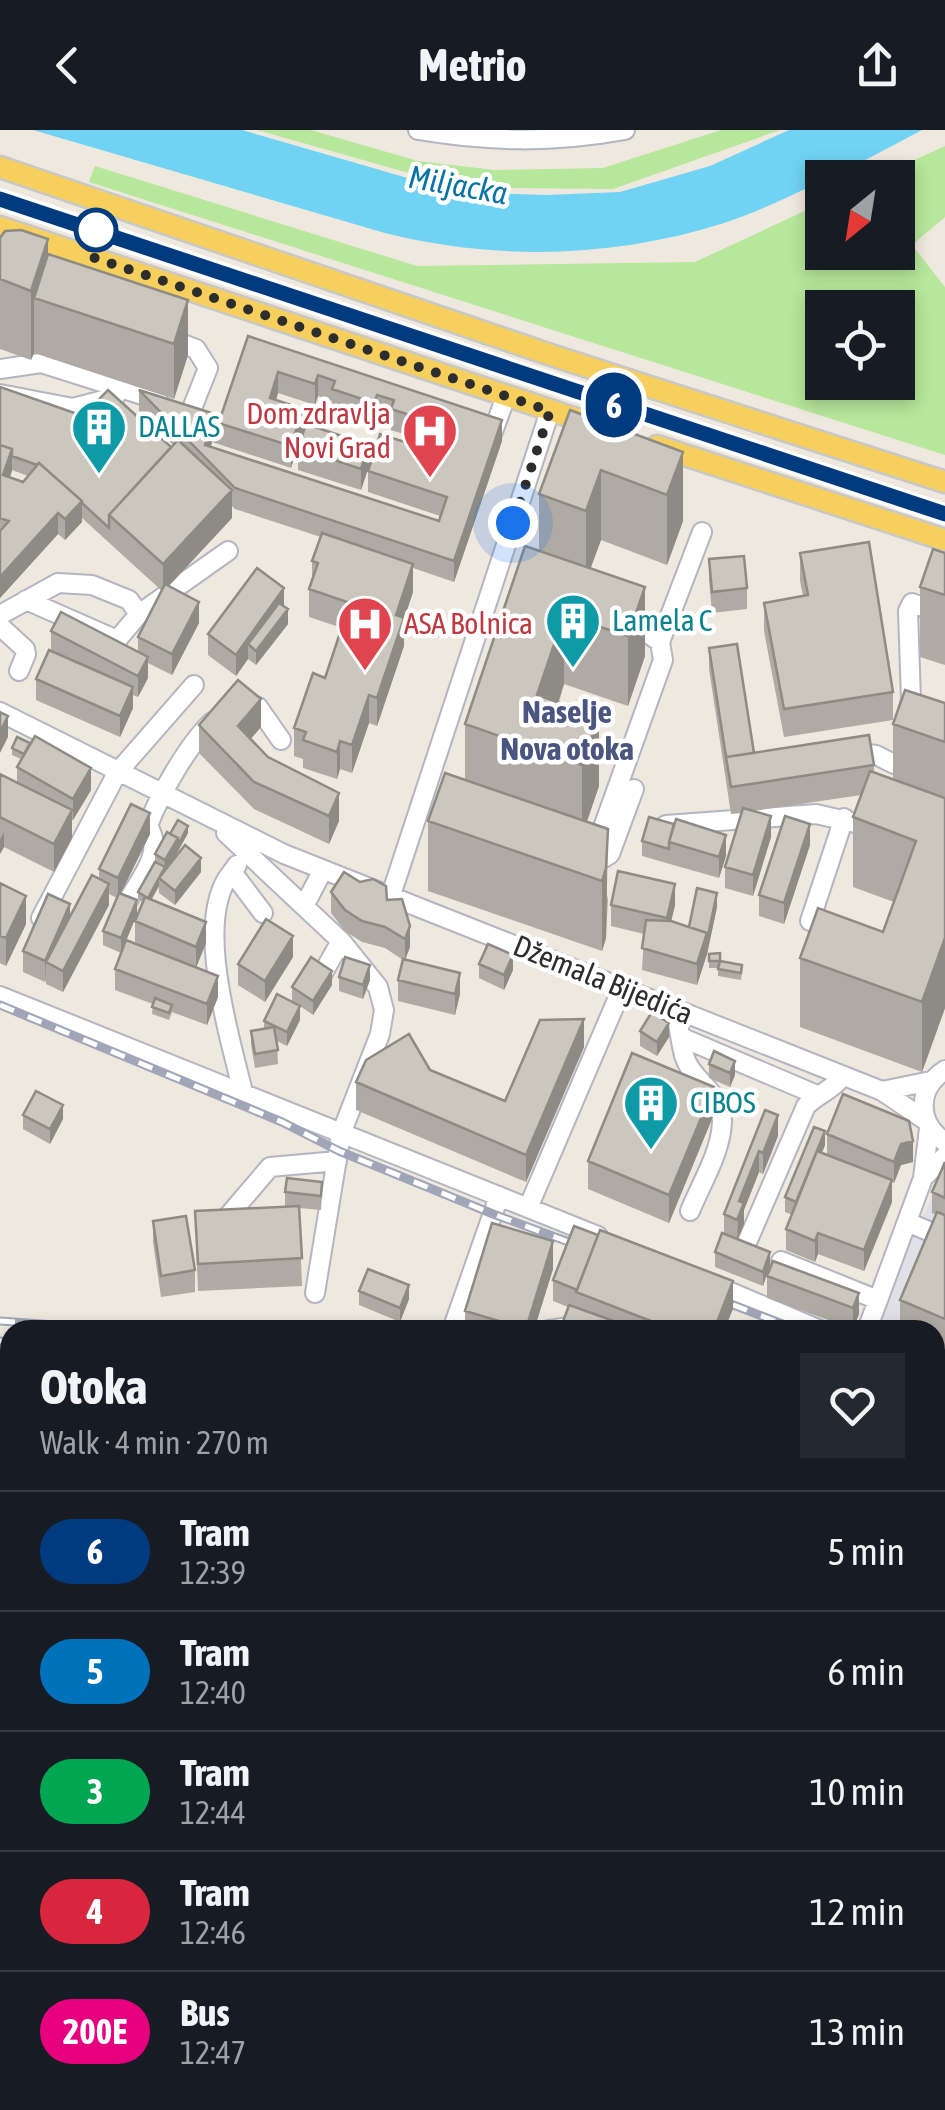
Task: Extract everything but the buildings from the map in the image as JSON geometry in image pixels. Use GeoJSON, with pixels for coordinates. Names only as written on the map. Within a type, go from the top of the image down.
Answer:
{"type":"FeatureCollection","features":[{"type":"Feature","properties":{"kind":"main road"},"geometry":{"type":"LineString","coordinates":[[0,168],[551,355],[945,482]]}},
{"type":"Feature","properties":{"kind":"main road"},"geometry":{"type":"LineString","coordinates":[[0,227],[604,428]]}},
{"type":"Feature","properties":{"kind":"main road"},"geometry":{"type":"LineString","coordinates":[[640,440],[945,540]]}},
{"type":"Feature","properties":{"kind":"street"},"geometry":{"type":"LineString","coordinates":[[418,130],[480,140],[558,139],[623,130]]}},
{"type":"Feature","properties":{"kind":"street"},"geometry":{"type":"LineString","coordinates":[[0,369],[41,363],[198,413],[208,368],[196,348],[175,342]]}},
{"type":"Feature","properties":{"kind":"street"},"geometry":{"type":"LineString","coordinates":[[0,394],[73,408],[90,406],[111,396],[134,402]]}},
{"type":"Feature","properties":{"kind":"street"},"geometry":{"type":"LineString","coordinates":[[482,465],[506,396]]}},
{"type":"Feature","properties":{"kind":"street"},"geometry":{"type":"LineString","coordinates":[[390,895],[503,584],[550,411]]}},
{"type":"Feature","properties":{"kind":"street"},"geometry":{"type":"LineString","coordinates":[[634,789],[610,854],[602,859],[585,853],[657,683],[663,660],[660,642],[702,532]]}},
{"type":"Feature","properties":{"kind":"street"},"geometry":{"type":"LineString","coordinates":[[26,600],[117,640],[139,614],[228,551]]}},
{"type":"Feature","properties":{"kind":"street"},"geometry":{"type":"LineString","coordinates":[[0,615],[58,583],[92,585],[130,600],[139,614]]}},
{"type":"Feature","properties":{"kind":"street"},"geometry":{"type":"LineString","coordinates":[[837,753],[896,756],[911,700],[908,611],[912,603],[930,609]]}},
{"type":"Feature","properties":{"kind":"street"},"geometry":{"type":"LineString","coordinates":[[621,617],[660,642]]}},
{"type":"Feature","properties":{"kind":"street"},"geometry":{"type":"LineString","coordinates":[[0,626],[25,648],[19,670]]}},
{"type":"Feature","properties":{"kind":"street"},"geometry":{"type":"LineString","coordinates":[[34,932],[117,773],[194,685]]}},
{"type":"Feature","properties":{"kind":"street"},"geometry":{"type":"LineString","coordinates":[[129,899],[156,850],[155,837],[148,826],[206,728],[230,705],[244,700],[258,706],[281,740]]}},
{"type":"Feature","properties":{"kind":"street","name":"Džemala Bijedića"},"geometry":{"type":"LineString","coordinates":[[0,712],[214,822],[324,870],[882,1091],[945,1142]]}},
{"type":"Feature","properties":{"kind":"street"},"geometry":{"type":"LineString","coordinates":[[424,800],[443,806]]}},
{"type":"Feature","properties":{"kind":"street"},"geometry":{"type":"LineString","coordinates":[[662,825],[789,814],[882,823]]}},
{"type":"Feature","properties":{"kind":"street"},"geometry":{"type":"LineString","coordinates":[[810,921],[844,818]]}},
{"type":"Feature","properties":{"kind":"street","name":"Džemala Bijedića"},"geometry":{"type":"LineString","coordinates":[[214,822],[341,941],[378,987],[384,1010],[380,1034],[341,1134]]}},
{"type":"Feature","properties":{"kind":"street"},"geometry":{"type":"LineString","coordinates":[[244,1096],[212,936],[223,882],[246,852]]}},
{"type":"Feature","properties":{"kind":"street"},"geometry":{"type":"LineString","coordinates":[[304,906],[324,870]]}},
{"type":"Feature","properties":{"kind":"street"},"geometry":{"type":"LineString","coordinates":[[232,872],[263,913]]}},
{"type":"Feature","properties":{"kind":"street"},"geometry":{"type":"LineString","coordinates":[[323,973],[341,941]]}},
{"type":"Feature","properties":{"kind":"street"},"geometry":{"type":"LineString","coordinates":[[528,1208],[623,986]]}},
{"type":"Feature","properties":{"kind":"street"},"geometry":{"type":"LineString","coordinates":[[0,996],[610,1241]]}},
{"type":"Feature","properties":{"kind":"street"},"geometry":{"type":"LineString","coordinates":[[675,1009],[683,1054],[688,1065],[712,1090],[723,1119],[690,1212]]}},
{"type":"Feature","properties":{"kind":"street"},"geometry":{"type":"LineString","coordinates":[[682,1038],[817,1095]]}},
{"type":"Feature","properties":{"kind":"street"},"geometry":{"type":"LineString","coordinates":[[882,1091],[938,1075]]}},
{"type":"Feature","properties":{"kind":"street"},"geometry":{"type":"LineString","coordinates":[[871,1320],[923,1178],[927,1124],[922,1102],[938,1075]]}},
{"type":"Feature","properties":{"kind":"street"},"geometry":{"type":"LineString","coordinates":[[748,1240],[806,1106],[842,1077]]}},
{"type":"Feature","properties":{"kind":"street"},"geometry":{"type":"LineString","coordinates":[[315,1293],[341,1134]]}},
{"type":"Feature","properties":{"kind":"street"},"geometry":{"type":"LineString","coordinates":[[923,1178],[945,1156]]}},
{"type":"Feature","properties":{"kind":"street"},"geometry":{"type":"LineString","coordinates":[[229,1215],[270,1167],[337,1161]]}},
{"type":"Feature","properties":{"kind":"street"},"geometry":{"type":"LineString","coordinates":[[456,1320],[499,1196]]}},
{"type":"Feature","properties":{"kind":"street"},"geometry":{"type":"LineString","coordinates":[[907,1222],[945,1238]]}},
{"type":"Feature","properties":{"kind":"street"},"geometry":{"type":"LineString","coordinates":[[781,1261],[878,1300]]}},
{"type":"Feature","properties":{"kind":"street"},"geometry":{"type":"LineString","coordinates":[[698,1278],[797,1320]]}},
{"type":"Feature","properties":{"kind":"shaded area"},"geometry":{"type":"Polygon","coordinates":[[[945,1169],[945,1320],[874,1320],[945,1169]]]}},
{"type":"Feature","properties":{"kind":"green space"},"geometry":{"type":"Polygon","coordinates":[[[257,130],[311,130],[418,161],[495,170],[603,168],[721,130],[780,130],[613,189],[498,188],[416,175],[257,130]]]}},
{"type":"Feature","properties":{"kind":"green space"},"geometry":{"type":"Polygon","coordinates":[[[945,146],[945,217],[915,242],[915,160],[945,146]]]}},
{"type":"Feature","properties":{"kind":"green space"},"geometry":{"type":"Polygon","coordinates":[[[95,166],[417,266],[695,262],[805,211],[805,270],[915,270],[915,249],[945,287],[945,455],[89,182],[95,166]]]}},
{"type":"Feature","properties":{"kind":"water","name":"Miljacka"},"geometry":{"type":"Polygon","coordinates":[[[33,130],[242,130],[411,179],[482,193],[546,195],[620,192],[710,166],[789,130],[922,130],[865,160],[805,160],[805,189],[749,214],[682,235],[555,252],[470,248],[385,233],[33,130]]]}},
{"type":"Feature","properties":{"kind":"tram line"},"geometry":{"type":"LineString","coordinates":[[0,199],[945,515]]}},
{"type":"Feature","properties":{"kind":"tram line","name":"6"},"geometry":{"type":"LineString","coordinates":[[0,199],[945,514]]}},
{"type":"Feature","properties":{"kind":"railway"},"geometry":{"type":"LineString","coordinates":[[0,1005],[282,1122],[339,1151],[593,1251]]}},
{"type":"Feature","properties":{"kind":"railway"},"geometry":{"type":"LineString","coordinates":[[705,1294],[772,1320]]}},
{"type":"Feature","properties":{"kind":"place","name":"DALLAS"},"geometry":{"type":"Point","coordinates":[99,476]}},
{"type":"Feature","properties":{"kind":"place","name":"Dom zdravlja Novi Grad"},"geometry":{"type":"Point","coordinates":[430,480]}},
{"type":"Feature","properties":{"kind":"place","name":"Lamela C"},"geometry":{"type":"Point","coordinates":[573,670]}},
{"type":"Feature","properties":{"kind":"place","name":"ASA Bolnica"},"geometry":{"type":"Point","coordinates":[365,673]}},
{"type":"Feature","properties":{"kind":"place","name":"CIBOS"},"geometry":{"type":"Point","coordinates":[651,1152]}},
{"type":"Feature","properties":{"kind":"district","name":"Naselje Nova otoka"},"geometry":{"type":"Point","coordinates":[567,730]}},
{"type":"Feature","properties":{"kind":"route"},"geometry":{"type":"LineString","coordinates":[[96,230],[86,255],[550,411],[513,523]]}}]}
